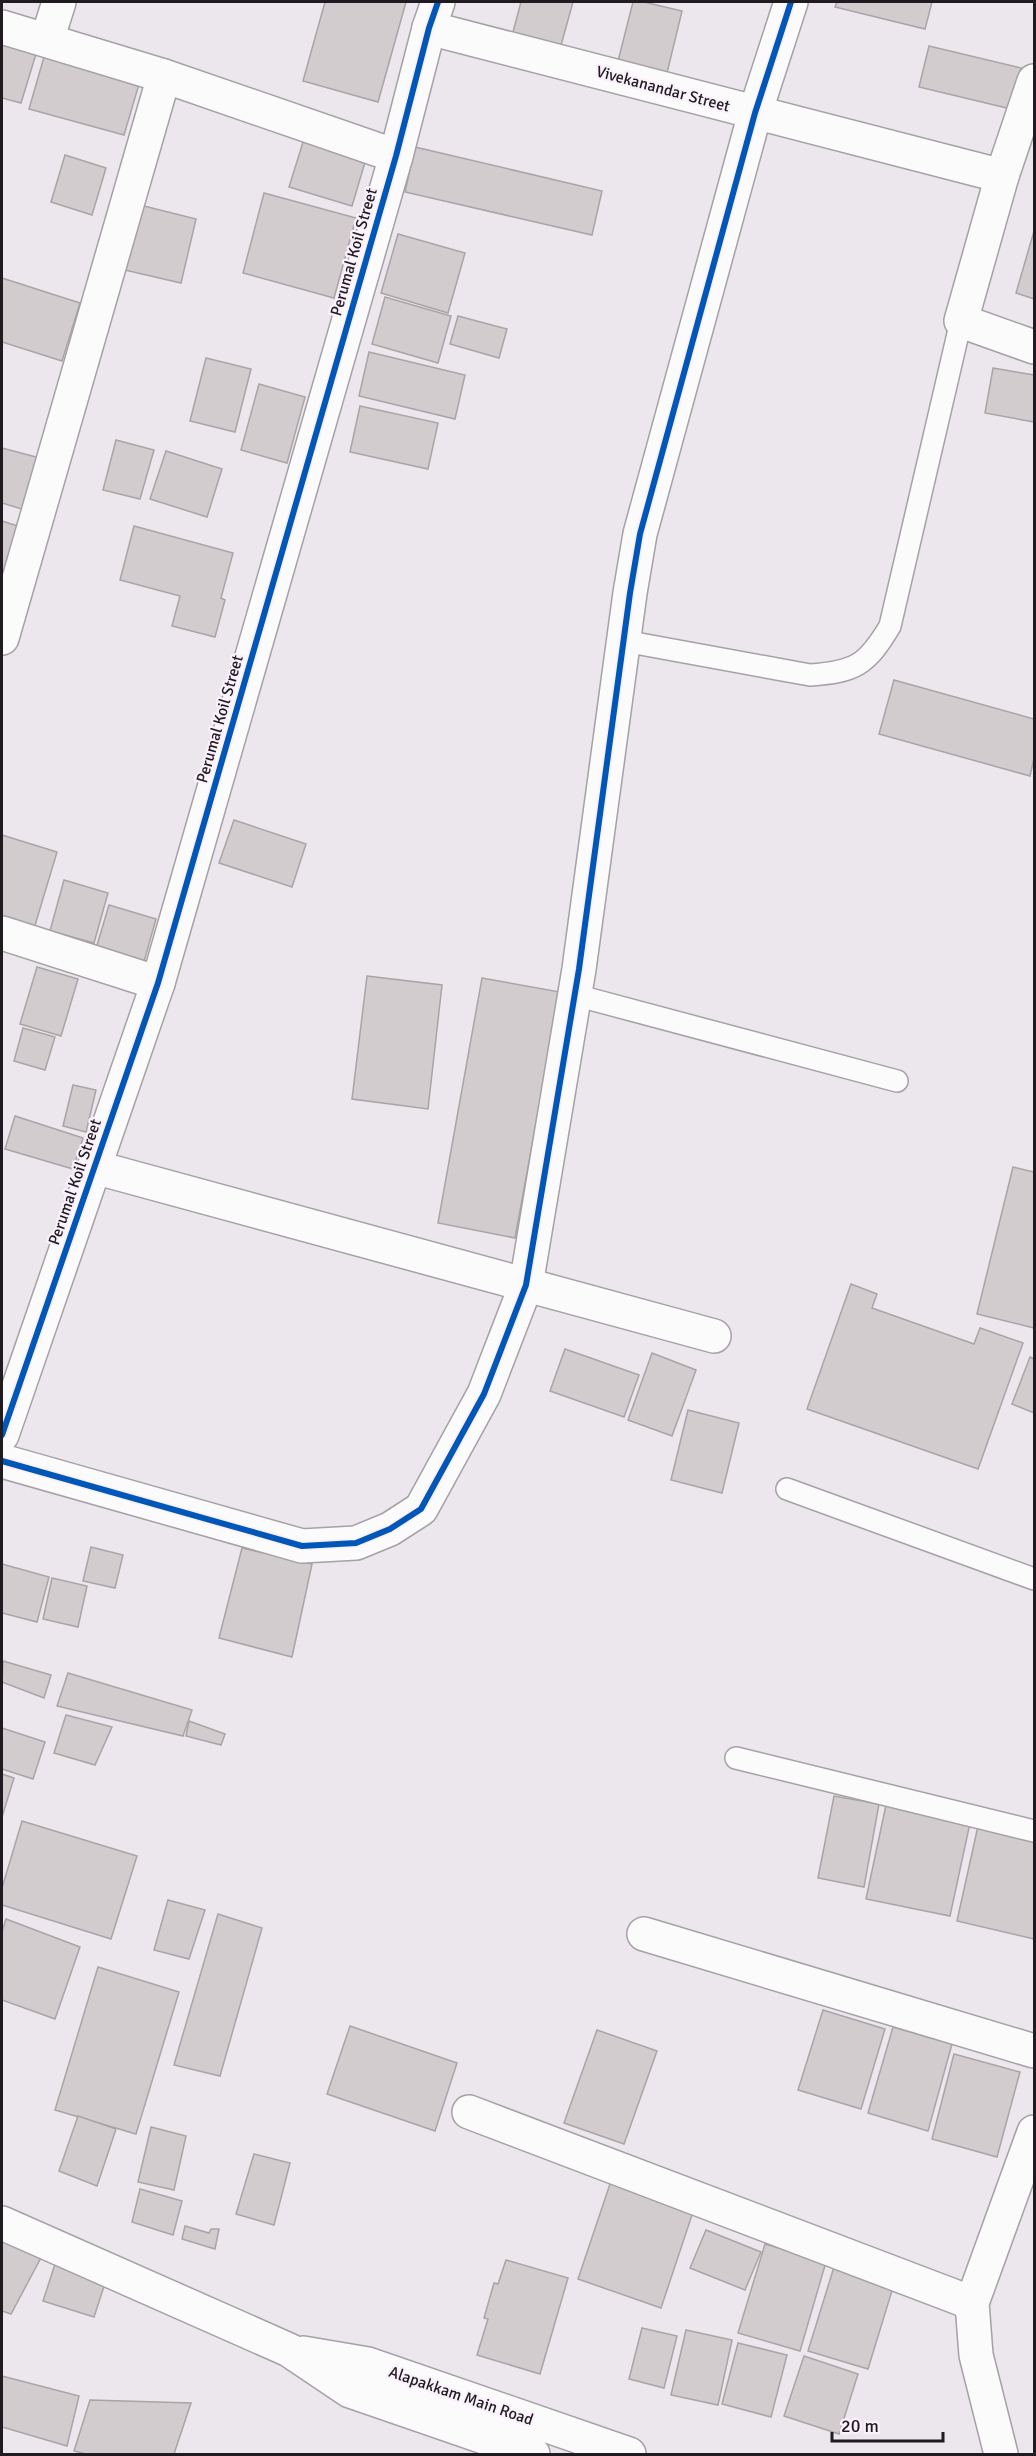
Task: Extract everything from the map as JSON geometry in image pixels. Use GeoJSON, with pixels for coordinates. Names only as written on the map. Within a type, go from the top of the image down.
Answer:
{"type":"FeatureCollection","features":[{"type":"Feature","properties":{"kind":"street"},"geometry":{"type":"LineString","coordinates":[[47,39],[59,2]]}},
{"type":"Feature","properties":{"kind":"street"},"geometry":{"type":"LineString","coordinates":[[2,1461],[302,1546],[356,1543],[390,1529],[421,1509],[484,1394],[526,1285],[574,995],[640,534],[755,113],[790,2]]}},
{"type":"Feature","properties":{"kind":"street","name":"Vivekanandar Street"},"geometry":{"type":"LineString","coordinates":[[433,15],[755,113],[1002,176]]}},
{"type":"Feature","properties":{"kind":"street","name":"Perumal Koil Street"},"geometry":{"type":"LineString","coordinates":[[2,1435],[158,983],[396,156],[433,15]]}},
{"type":"Feature","properties":{"kind":"street"},"geometry":{"type":"LineString","coordinates":[[2,27],[164,76],[396,156]]}},
{"type":"Feature","properties":{"kind":"street"},"geometry":{"type":"LineString","coordinates":[[2,638],[164,76]]}},
{"type":"Feature","properties":{"kind":"street"},"geometry":{"type":"LineString","coordinates":[[1035,81],[1002,176],[961,321],[1035,347]]}},
{"type":"Feature","properties":{"kind":"street"},"geometry":{"type":"LineString","coordinates":[[2,933],[158,983]]}},
{"type":"Feature","properties":{"kind":"street"},"geometry":{"type":"LineString","coordinates":[[94,1167],[714,1336]]}},
{"type":"Feature","properties":{"kind":"street"},"geometry":{"type":"LineString","coordinates":[[644,1934],[1035,2051]]}},
{"type":"Feature","properties":{"kind":"street"},"geometry":{"type":"LineString","coordinates":[[469,2112],[972,2303]]}},
{"type":"Feature","properties":{"kind":"street"},"geometry":{"type":"LineString","coordinates":[[1001,2454],[976,2355],[972,2303],[1035,2132]]}},
{"type":"Feature","properties":{"kind":"street","name":"Alapakkam Main Road"},"geometry":{"type":"LineString","coordinates":[[2,2223],[289,2350],[350,2391],[533,2454]]}},
{"type":"Feature","properties":{"kind":"street","name":"Alapakkam Main Road"},"geometry":{"type":"LineString","coordinates":[[289,2350],[368,2364],[628,2454]]}},
{"type":"Feature","properties":{"kind":"lane"},"geometry":{"type":"LineString","coordinates":[[624,641],[810,675],[839,673],[860,664],[877,649],[890,626],[961,321]]}},
{"type":"Feature","properties":{"kind":"lane"},"geometry":{"type":"LineString","coordinates":[[574,995],[897,1081]]}},
{"type":"Feature","properties":{"kind":"lane"},"geometry":{"type":"LineString","coordinates":[[787,1489],[1035,1579]]}},
{"type":"Feature","properties":{"kind":"lane"},"geometry":{"type":"LineString","coordinates":[[736,1758],[1035,1831]]}},
{"type":"Feature","properties":{"kind":"building"},"geometry":{"type":"Polygon","coordinates":[[[325,2],[406,2],[378,102],[303,81],[325,2]]]}},
{"type":"Feature","properties":{"kind":"building"},"geometry":{"type":"Polygon","coordinates":[[[521,2],[573,2],[558,56],[510,43],[521,2]]]}},
{"type":"Feature","properties":{"kind":"building"},"geometry":{"type":"Polygon","coordinates":[[[633,2],[644,2],[682,11],[666,77],[617,65],[633,2]]]}},
{"type":"Feature","properties":{"kind":"building"},"geometry":{"type":"Polygon","coordinates":[[[837,2],[932,2],[925,29],[835,7],[837,2]]]}},
{"type":"Feature","properties":{"kind":"building"},"geometry":{"type":"Polygon","coordinates":[[[2,44],[36,54],[21,103],[2,98],[2,44]]]}},
{"type":"Feature","properties":{"kind":"building"},"geometry":{"type":"Polygon","coordinates":[[[929,46],[1021,68],[1011,109],[919,87],[929,46]]]}},
{"type":"Feature","properties":{"kind":"building"},"geometry":{"type":"Polygon","coordinates":[[[44,57],[139,84],[124,135],[29,109],[44,57]]]}},
{"type":"Feature","properties":{"kind":"building"},"geometry":{"type":"Polygon","coordinates":[[[304,139],[366,159],[352,206],[289,187],[304,139]]]}},
{"type":"Feature","properties":{"kind":"building"},"geometry":{"type":"Polygon","coordinates":[[[415,147],[602,191],[592,235],[405,192],[415,147]]]}},
{"type":"Feature","properties":{"kind":"building"},"geometry":{"type":"Polygon","coordinates":[[[65,155],[106,168],[92,215],[51,202],[65,155]]]}},
{"type":"Feature","properties":{"kind":"building"},"geometry":{"type":"Polygon","coordinates":[[[264,193],[356,218],[334,298],[243,273],[264,193]]]}},
{"type":"Feature","properties":{"kind":"building"},"geometry":{"type":"Polygon","coordinates":[[[132,203],[196,219],[181,283],[116,268],[132,203]]]}},
{"type":"Feature","properties":{"kind":"building"},"geometry":{"type":"Polygon","coordinates":[[[1034,231],[1034,299],[1016,293],[1034,231]]]}},
{"type":"Feature","properties":{"kind":"building"},"geometry":{"type":"Polygon","coordinates":[[[398,234],[465,253],[448,313],[381,293],[398,234]]]}},
{"type":"Feature","properties":{"kind":"building"},"geometry":{"type":"Polygon","coordinates":[[[2,278],[80,303],[62,361],[2,342],[2,278]]]}},
{"type":"Feature","properties":{"kind":"building"},"geometry":{"type":"Polygon","coordinates":[[[385,297],[451,316],[438,363],[372,344],[385,297]]]}},
{"type":"Feature","properties":{"kind":"building"},"geometry":{"type":"Polygon","coordinates":[[[458,316],[507,329],[499,358],[450,344],[458,316]]]}},
{"type":"Feature","properties":{"kind":"building"},"geometry":{"type":"Polygon","coordinates":[[[369,352],[465,375],[455,419],[359,396],[369,352]]]}},
{"type":"Feature","properties":{"kind":"building"},"geometry":{"type":"Polygon","coordinates":[[[206,358],[251,369],[235,432],[190,421],[206,358]]]}},
{"type":"Feature","properties":{"kind":"building"},"geometry":{"type":"Polygon","coordinates":[[[993,368],[1034,375],[1034,422],[985,413],[993,368]]]}},
{"type":"Feature","properties":{"kind":"building"},"geometry":{"type":"Polygon","coordinates":[[[259,384],[305,397],[287,463],[241,450],[259,384]]]}},
{"type":"Feature","properties":{"kind":"building"},"geometry":{"type":"Polygon","coordinates":[[[360,406],[438,423],[428,469],[350,452],[360,406]]]}},
{"type":"Feature","properties":{"kind":"building"},"geometry":{"type":"Polygon","coordinates":[[[116,440],[154,450],[140,499],[103,490],[116,440]]]}},
{"type":"Feature","properties":{"kind":"building"},"geometry":{"type":"Polygon","coordinates":[[[2,448],[40,458],[25,510],[2,503],[2,448]]]}},
{"type":"Feature","properties":{"kind":"building"},"geometry":{"type":"Polygon","coordinates":[[[166,451],[222,469],[207,517],[150,499],[166,451]]]}},
{"type":"Feature","properties":{"kind":"building"},"geometry":{"type":"Polygon","coordinates":[[[2,521],[21,527],[7,573],[2,571],[2,521]]]}},
{"type":"Feature","properties":{"kind":"building"},"geometry":{"type":"Polygon","coordinates":[[[134,526],[233,553],[221,598],[225,600],[215,637],[172,626],[180,596],[120,580],[134,526]]]}},
{"type":"Feature","properties":{"kind":"building"},"geometry":{"type":"Polygon","coordinates":[[[894,680],[1034,719],[1034,758],[1030,776],[879,734],[894,680]]]}},
{"type":"Feature","properties":{"kind":"building"},"geometry":{"type":"Polygon","coordinates":[[[234,820],[306,844],[292,887],[219,863],[234,820]]]}},
{"type":"Feature","properties":{"kind":"building"},"geometry":{"type":"Polygon","coordinates":[[[2,835],[57,852],[33,932],[2,923],[2,835]]]}},
{"type":"Feature","properties":{"kind":"building"},"geometry":{"type":"Polygon","coordinates":[[[64,880],[108,893],[94,943],[50,931],[64,880]]]}},
{"type":"Feature","properties":{"kind":"building"},"geometry":{"type":"Polygon","coordinates":[[[109,905],[156,919],[143,965],[95,952],[109,905]]]}},
{"type":"Feature","properties":{"kind":"building"},"geometry":{"type":"Polygon","coordinates":[[[37,967],[78,979],[61,1036],[20,1024],[37,967]]]}},
{"type":"Feature","properties":{"kind":"building"},"geometry":{"type":"Polygon","coordinates":[[[367,976],[442,985],[428,1109],[352,1099],[367,976]]]}},
{"type":"Feature","properties":{"kind":"building"},"geometry":{"type":"Polygon","coordinates":[[[482,978],[560,992],[515,1238],[438,1223],[482,978]]]}},
{"type":"Feature","properties":{"kind":"building"},"geometry":{"type":"Polygon","coordinates":[[[23,1028],[55,1037],[45,1070],[14,1061],[23,1028]]]}},
{"type":"Feature","properties":{"kind":"building"},"geometry":{"type":"Polygon","coordinates":[[[73,1085],[96,1090],[86,1132],[63,1126],[73,1085]]]}},
{"type":"Feature","properties":{"kind":"building"},"geometry":{"type":"Polygon","coordinates":[[[15,1116],[83,1138],[73,1169],[5,1149],[15,1116]]]}},
{"type":"Feature","properties":{"kind":"building"},"geometry":{"type":"Polygon","coordinates":[[[1013,1167],[1034,1172],[1034,1328],[977,1314],[1013,1167]]]}},
{"type":"Feature","properties":{"kind":"building"},"geometry":{"type":"Polygon","coordinates":[[[851,1284],[877,1294],[872,1308],[974,1344],[980,1328],[1023,1343],[978,1469],[807,1409],[851,1284]]]}},
{"type":"Feature","properties":{"kind":"building"},"geometry":{"type":"Polygon","coordinates":[[[565,1349],[639,1375],[624,1417],[550,1391],[565,1349]]]}},
{"type":"Feature","properties":{"kind":"building"},"geometry":{"type":"Polygon","coordinates":[[[652,1353],[696,1370],[672,1436],[628,1420],[652,1353]]]}},
{"type":"Feature","properties":{"kind":"building"},"geometry":{"type":"Polygon","coordinates":[[[1030,1357],[1034,1359],[1034,1413],[1012,1404],[1030,1357]]]}},
{"type":"Feature","properties":{"kind":"building"},"geometry":{"type":"Polygon","coordinates":[[[688,1410],[739,1423],[722,1493],[671,1480],[688,1410]]]}},
{"type":"Feature","properties":{"kind":"building"},"geometry":{"type":"Polygon","coordinates":[[[91,1547],[123,1555],[115,1588],[83,1581],[91,1547]]]}},
{"type":"Feature","properties":{"kind":"building"},"geometry":{"type":"Polygon","coordinates":[[[242,1548],[312,1564],[292,1657],[219,1638],[242,1548]]]}},
{"type":"Feature","properties":{"kind":"building"},"geometry":{"type":"Polygon","coordinates":[[[2,1564],[49,1577],[37,1622],[2,1613],[2,1564]]]}},
{"type":"Feature","properties":{"kind":"building"},"geometry":{"type":"Polygon","coordinates":[[[52,1578],[87,1586],[78,1627],[43,1619],[52,1578]]]}},
{"type":"Feature","properties":{"kind":"building"},"geometry":{"type":"Polygon","coordinates":[[[3,1661],[51,1675],[44,1698],[2,1682],[3,1661]]]}},
{"type":"Feature","properties":{"kind":"building"},"geometry":{"type":"Polygon","coordinates":[[[68,1673],[192,1710],[183,1736],[57,1706],[68,1673]]]}},
{"type":"Feature","properties":{"kind":"building"},"geometry":{"type":"Polygon","coordinates":[[[66,1715],[112,1727],[95,1765],[54,1753],[66,1715]]]}},
{"type":"Feature","properties":{"kind":"building"},"geometry":{"type":"Polygon","coordinates":[[[189,1721],[225,1734],[221,1745],[186,1736],[189,1721]]]}},
{"type":"Feature","properties":{"kind":"building"},"geometry":{"type":"Polygon","coordinates":[[[2,1728],[45,1742],[33,1779],[2,1769],[2,1728]]]}},
{"type":"Feature","properties":{"kind":"building"},"geometry":{"type":"Polygon","coordinates":[[[2,1774],[14,1778],[2,1817],[2,1774]]]}},
{"type":"Feature","properties":{"kind":"building"},"geometry":{"type":"Polygon","coordinates":[[[834,1796],[879,1804],[864,1887],[818,1878],[834,1796]]]}},
{"type":"Feature","properties":{"kind":"building"},"geometry":{"type":"Polygon","coordinates":[[[886,1805],[970,1823],[950,1916],[866,1899],[886,1805]]]}},
{"type":"Feature","properties":{"kind":"building"},"geometry":{"type":"Polygon","coordinates":[[[22,1821],[137,1856],[111,1939],[2,1905],[2,1888],[22,1821]]]}},
{"type":"Feature","properties":{"kind":"building"},"geometry":{"type":"Polygon","coordinates":[[[978,1826],[1034,1838],[1034,1939],[957,1921],[978,1826]]]}},
{"type":"Feature","properties":{"kind":"building"},"geometry":{"type":"Polygon","coordinates":[[[168,1900],[205,1910],[189,1959],[154,1950],[168,1900]]]}},
{"type":"Feature","properties":{"kind":"building"},"geometry":{"type":"Polygon","coordinates":[[[218,1914],[262,1928],[220,2076],[174,2065],[218,1914]]]}},
{"type":"Feature","properties":{"kind":"building"},"geometry":{"type":"Polygon","coordinates":[[[6,1919],[80,1947],[55,2019],[2,2000],[2,1932],[6,1919]]]}},
{"type":"Feature","properties":{"kind":"building"},"geometry":{"type":"Polygon","coordinates":[[[98,1967],[179,1992],[136,2134],[55,2110],[98,1967]]]}},
{"type":"Feature","properties":{"kind":"building"},"geometry":{"type":"Polygon","coordinates":[[[823,2010],[885,2029],[861,2109],[798,2090],[823,2010]]]}},
{"type":"Feature","properties":{"kind":"building"},"geometry":{"type":"Polygon","coordinates":[[[350,2026],[457,2063],[435,2131],[327,2094],[350,2026]]]}},
{"type":"Feature","properties":{"kind":"building"},"geometry":{"type":"Polygon","coordinates":[[[893,2027],[952,2044],[928,2131],[868,2113],[893,2027]]]}},
{"type":"Feature","properties":{"kind":"building"},"geometry":{"type":"Polygon","coordinates":[[[597,2030],[657,2051],[624,2144],[564,2123],[597,2030]]]}},
{"type":"Feature","properties":{"kind":"building"},"geometry":{"type":"Polygon","coordinates":[[[954,2054],[1020,2072],[997,2157],[932,2139],[954,2054]]]}},
{"type":"Feature","properties":{"kind":"building"},"geometry":{"type":"Polygon","coordinates":[[[78,2116],[116,2129],[97,2186],[59,2171],[78,2116]]]}},
{"type":"Feature","properties":{"kind":"building"},"geometry":{"type":"Polygon","coordinates":[[[151,2127],[186,2136],[174,2190],[138,2182],[151,2127]]]}},
{"type":"Feature","properties":{"kind":"building"},"geometry":{"type":"Polygon","coordinates":[[[254,2154],[290,2163],[274,2225],[236,2214],[254,2154]]]}},
{"type":"Feature","properties":{"kind":"building"},"geometry":{"type":"Polygon","coordinates":[[[611,2181],[694,2209],[661,2308],[578,2279],[611,2181]]]}},
{"type":"Feature","properties":{"kind":"building"},"geometry":{"type":"Polygon","coordinates":[[[140,2189],[182,2201],[173,2235],[132,2222],[140,2189]]]}},
{"type":"Feature","properties":{"kind":"building"},"geometry":{"type":"Polygon","coordinates":[[[185,2226],[209,2233],[211,2229],[219,2229],[215,2249],[182,2239],[185,2226]]]}},
{"type":"Feature","properties":{"kind":"building"},"geometry":{"type":"Polygon","coordinates":[[[706,2230],[761,2252],[745,2290],[690,2268],[706,2230]]]}},
{"type":"Feature","properties":{"kind":"building"},"geometry":{"type":"Polygon","coordinates":[[[2,2239],[43,2254],[11,2314],[2,2311],[2,2239]]]}},
{"type":"Feature","properties":{"kind":"building"},"geometry":{"type":"Polygon","coordinates":[[[765,2244],[826,2262],[800,2351],[738,2333],[765,2244]]]}},
{"type":"Feature","properties":{"kind":"building"},"geometry":{"type":"Polygon","coordinates":[[[58,2255],[109,2271],[94,2317],[43,2301],[58,2255]]]}},
{"type":"Feature","properties":{"kind":"building"},"geometry":{"type":"Polygon","coordinates":[[[506,2260],[568,2278],[540,2374],[477,2355],[488,2319],[484,2318],[494,2283],[498,2284],[506,2260]]]}},
{"type":"Feature","properties":{"kind":"building"},"geometry":{"type":"Polygon","coordinates":[[[834,2267],[894,2284],[868,2369],[808,2351],[834,2267]]]}},
{"type":"Feature","properties":{"kind":"building"},"geometry":{"type":"Polygon","coordinates":[[[642,2328],[677,2336],[664,2388],[629,2379],[642,2328]]]}},
{"type":"Feature","properties":{"kind":"building"},"geometry":{"type":"Polygon","coordinates":[[[686,2330],[732,2340],[718,2405],[671,2395],[686,2330]]]}},
{"type":"Feature","properties":{"kind":"building"},"geometry":{"type":"Polygon","coordinates":[[[738,2343],[787,2355],[771,2417],[722,2404],[738,2343]]]}},
{"type":"Feature","properties":{"kind":"building"},"geometry":{"type":"Polygon","coordinates":[[[804,2356],[858,2374],[839,2434],[784,2416],[804,2356]]]}},
{"type":"Feature","properties":{"kind":"building"},"geometry":{"type":"Polygon","coordinates":[[[2,2376],[79,2396],[67,2446],[2,2427],[2,2376]]]}},
{"type":"Feature","properties":{"kind":"building"},"geometry":{"type":"Polygon","coordinates":[[[90,2400],[191,2403],[174,2454],[86,2454],[74,2451],[90,2400]]]}},
{"type":"Feature","properties":{"kind":"cycle path"},"geometry":{"type":"LineString","coordinates":[[2,1435],[158,983],[396,156],[429,28],[438,2]]}},
{"type":"Feature","properties":{"kind":"cycle path"},"geometry":{"type":"LineString","coordinates":[[2,1461],[302,1546],[356,1543],[390,1529],[421,1509],[484,1394],[526,1285],[579,969],[640,534],[755,113],[791,2]]}}]}
